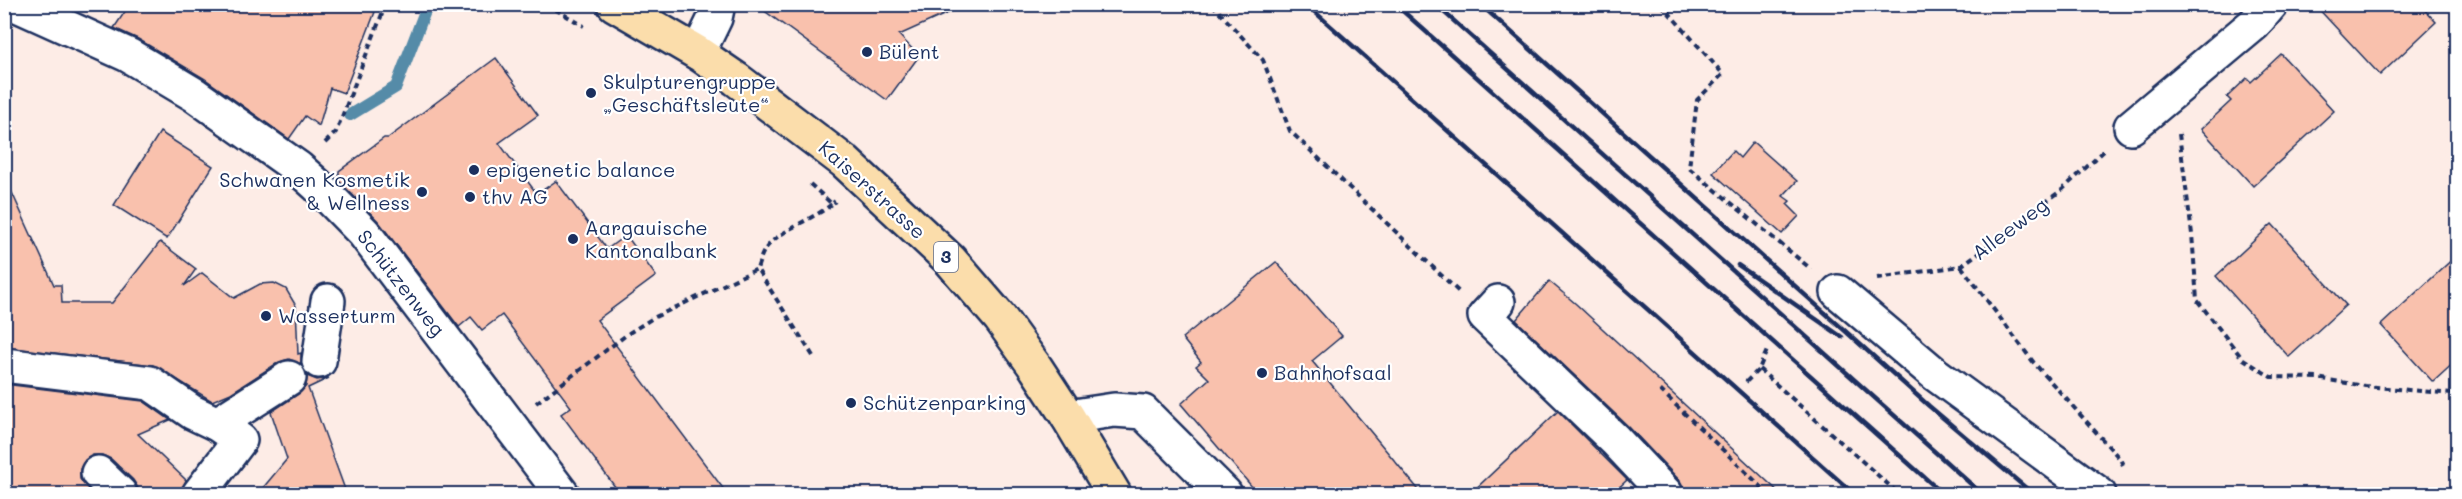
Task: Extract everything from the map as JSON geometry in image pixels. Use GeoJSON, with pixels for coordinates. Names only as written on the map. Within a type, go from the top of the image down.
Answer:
{"type":"FeatureCollection","features":[{"type":"Feature","properties":{"kind":"main road","name":"Kaiserstrasse"},"geometry":{"type":"LineString","coordinates":[[614,4],[698,53],[845,162],[950,260],[1000,318],[1068,417],[1114,495]]}},
{"type":"Feature","properties":{"kind":"street","name":"Schützenweg"},"geometry":{"type":"LineString","coordinates":[[15,4],[128,55],[195,95],[298,168],[340,206],[364,233],[562,495]]}},
{"type":"Feature","properties":{"kind":"street"},"geometry":{"type":"LineString","coordinates":[[698,53],[715,18],[718,4]]}},
{"type":"Feature","properties":{"kind":"street"},"geometry":{"type":"LineString","coordinates":[[2131,127],[2254,24],[2271,4]]}},
{"type":"Feature","properties":{"kind":"street"},"geometry":{"type":"LineString","coordinates":[[1838,292],[1935,374],[2099,495]]}},
{"type":"Feature","properties":{"kind":"street"},"geometry":{"type":"LineString","coordinates":[[319,361],[328,301]]}},
{"type":"Feature","properties":{"kind":"street"},"geometry":{"type":"LineString","coordinates":[[1491,309],[1666,495]]}},
{"type":"Feature","properties":{"kind":"street"},"geometry":{"type":"LineString","coordinates":[[4,364],[150,383],[192,412],[217,424],[240,440],[199,495]]}},
{"type":"Feature","properties":{"kind":"street"},"geometry":{"type":"LineString","coordinates":[[217,424],[289,378]]}},
{"type":"Feature","properties":{"kind":"street"},"geometry":{"type":"LineString","coordinates":[[1068,417],[1114,410],[1143,412],[1225,495]]}},
{"type":"Feature","properties":{"kind":"path"},"geometry":{"type":"LineString","coordinates":[[298,168],[336,132],[386,4]]}},
{"type":"Feature","properties":{"kind":"path"},"geometry":{"type":"LineString","coordinates":[[1212,4],[1263,60],[1290,131],[1491,309]]}},
{"type":"Feature","properties":{"kind":"path"},"geometry":{"type":"LineString","coordinates":[[1661,4],[1723,74],[1697,100],[1689,168],[1838,292],[1865,279],[1960,266]]}},
{"type":"Feature","properties":{"kind":"path","name":"Alleeweg"},"geometry":{"type":"LineString","coordinates":[[2125,468],[2120,459],[2034,363],[1960,266],[2063,189],[2131,127]]}},
{"type":"Feature","properties":{"kind":"path"},"geometry":{"type":"LineString","coordinates":[[2179,131],[2192,234],[2197,300],[2242,358],[2271,377],[2317,378],[2365,386],[2452,394],[2457,390]]}},
{"type":"Feature","properties":{"kind":"path"},"geometry":{"type":"LineString","coordinates":[[509,423],[653,318],[757,269],[764,252],[771,243],[819,215],[832,204]]}},
{"type":"Feature","properties":{"kind":"path"},"geometry":{"type":"LineString","coordinates":[[757,269],[813,356]]}},
{"type":"Feature","properties":{"kind":"path"},"geometry":{"type":"LineString","coordinates":[[1746,382],[1759,369],[1768,348]]}},
{"type":"Feature","properties":{"kind":"path"},"geometry":{"type":"LineString","coordinates":[[1759,369],[1899,495]]}},
{"type":"Feature","properties":{"kind":"path"},"geometry":{"type":"LineString","coordinates":[[1660,390],[1769,495]]}},
{"type":"Feature","properties":{"kind":"building"},"geometry":{"type":"Polygon","coordinates":[[[130,4],[355,4],[375,12],[344,93],[330,88],[319,126],[305,116],[289,139],[205,79],[138,39],[114,28],[130,4]]]}},
{"type":"Feature","properties":{"kind":"building"},"geometry":{"type":"Polygon","coordinates":[[[755,4],[968,4],[899,35],[919,56],[887,100],[755,4]]]}},
{"type":"Feature","properties":{"kind":"building"},"geometry":{"type":"Polygon","coordinates":[[[2314,4],[2419,4],[2436,22],[2380,75],[2314,4]]]}},
{"type":"Feature","properties":{"kind":"building"},"geometry":{"type":"Polygon","coordinates":[[[2281,54],[2334,111],[2253,186],[2201,129],[2231,101],[2227,97],[2247,78],[2251,82],[2281,54]]]}},
{"type":"Feature","properties":{"kind":"building"},"geometry":{"type":"Polygon","coordinates":[[[496,58],[538,115],[499,143],[537,194],[556,181],[607,249],[626,235],[656,276],[597,320],[728,495],[621,495],[561,414],[571,407],[502,315],[482,330],[471,317],[459,327],[379,222],[339,181],[339,171],[384,138],[388,138],[496,58]]]}},
{"type":"Feature","properties":{"kind":"building"},"geometry":{"type":"Polygon","coordinates":[[[160,132],[213,166],[167,239],[114,205],[160,132]]]}},
{"type":"Feature","properties":{"kind":"building"},"geometry":{"type":"Polygon","coordinates":[[[1753,142],[1797,181],[1783,196],[1790,201],[1787,204],[1799,216],[1782,234],[1713,173],[1733,151],[1740,158],[1753,142]]]}},
{"type":"Feature","properties":{"kind":"building"},"geometry":{"type":"Polygon","coordinates":[[[4,175],[54,285],[61,285],[62,303],[112,303],[160,242],[196,269],[184,286],[202,273],[234,298],[260,284],[274,283],[286,289],[296,306],[298,354],[301,353],[301,364],[289,359],[279,362],[231,393],[212,401],[153,365],[4,347],[4,175]]]}},
{"type":"Feature","properties":{"kind":"building"},"geometry":{"type":"Polygon","coordinates":[[[2272,224],[2346,305],[2289,357],[2216,276],[2272,224]]]}},
{"type":"Feature","properties":{"kind":"building"},"geometry":{"type":"Polygon","coordinates":[[[2457,255],[2457,360],[2433,382],[2381,325],[2457,255]]]}},
{"type":"Feature","properties":{"kind":"building","name":"Bahnhofsaal"},"geometry":{"type":"Polygon","coordinates":[[[1276,262],[1342,336],[1312,361],[1423,495],[1259,495],[1181,404],[1209,379],[1196,366],[1201,362],[1182,338],[1276,262]]]}},
{"type":"Feature","properties":{"kind":"building"},"geometry":{"type":"Polygon","coordinates":[[[1549,281],[1782,495],[1684,495],[1680,481],[1629,427],[1516,320],[1549,281]]]}},
{"type":"Feature","properties":{"kind":"building"},"geometry":{"type":"Polygon","coordinates":[[[307,376],[317,380],[329,378],[308,388],[347,495],[257,495],[287,459],[271,412],[300,393],[306,386],[307,376]]]}},
{"type":"Feature","properties":{"kind":"building"},"geometry":{"type":"Polygon","coordinates":[[[4,384],[143,401],[170,420],[138,434],[186,480],[181,495],[138,495],[138,488],[133,480],[111,459],[102,455],[93,455],[85,460],[80,469],[80,479],[93,495],[4,495],[4,384]]]}},
{"type":"Feature","properties":{"kind":"building"},"geometry":{"type":"Polygon","coordinates":[[[1558,411],[1627,480],[1611,495],[1469,495],[1558,411]]]}},
{"type":"Feature","properties":{"kind":"waterway"},"geometry":{"type":"LineString","coordinates":[[350,115],[396,87],[427,6]]}},
{"type":"Feature","properties":{"kind":"railway"},"geometry":{"type":"LineString","coordinates":[[1306,4],[1854,494]]}},
{"type":"Feature","properties":{"kind":"railway"},"geometry":{"type":"LineString","coordinates":[[1395,4],[1943,494]]}},
{"type":"Feature","properties":{"kind":"railway"},"geometry":{"type":"LineString","coordinates":[[1435,4],[1982,494]]}},
{"type":"Feature","properties":{"kind":"railway"},"geometry":{"type":"LineString","coordinates":[[1480,4],[1929,406],[2033,494]]}},
{"type":"Feature","properties":{"kind":"railway"},"geometry":{"type":"LineString","coordinates":[[1738,265],[1842,337]]}},
{"type":"Feature","properties":{"kind":"place","name":"Bülent"},"geometry":{"type":"Point","coordinates":[867,52]}},
{"type":"Feature","properties":{"kind":"place","name":"Skulpturengruppe „Geschäftsleute“"},"geometry":{"type":"Point","coordinates":[591,93]}},
{"type":"Feature","properties":{"kind":"place","name":"epigenetic balance"},"geometry":{"type":"Point","coordinates":[474,170]}},
{"type":"Feature","properties":{"kind":"place","name":"Schwanen Kosmetik & Wellness"},"geometry":{"type":"Point","coordinates":[422,192]}},
{"type":"Feature","properties":{"kind":"place","name":"thv AG"},"geometry":{"type":"Point","coordinates":[470,197]}},
{"type":"Feature","properties":{"kind":"place","name":"Aargauische Kantonalbank"},"geometry":{"type":"Point","coordinates":[573,239]}},
{"type":"Feature","properties":{"kind":"place","name":"Wasserturm"},"geometry":{"type":"Point","coordinates":[266,316]}},
{"type":"Feature","properties":{"kind":"place","name":"Bahnhofsaal"},"geometry":{"type":"Point","coordinates":[1262,373]}},
{"type":"Feature","properties":{"kind":"place","name":"Schützenparking"},"geometry":{"type":"Point","coordinates":[851,403]}}]}
